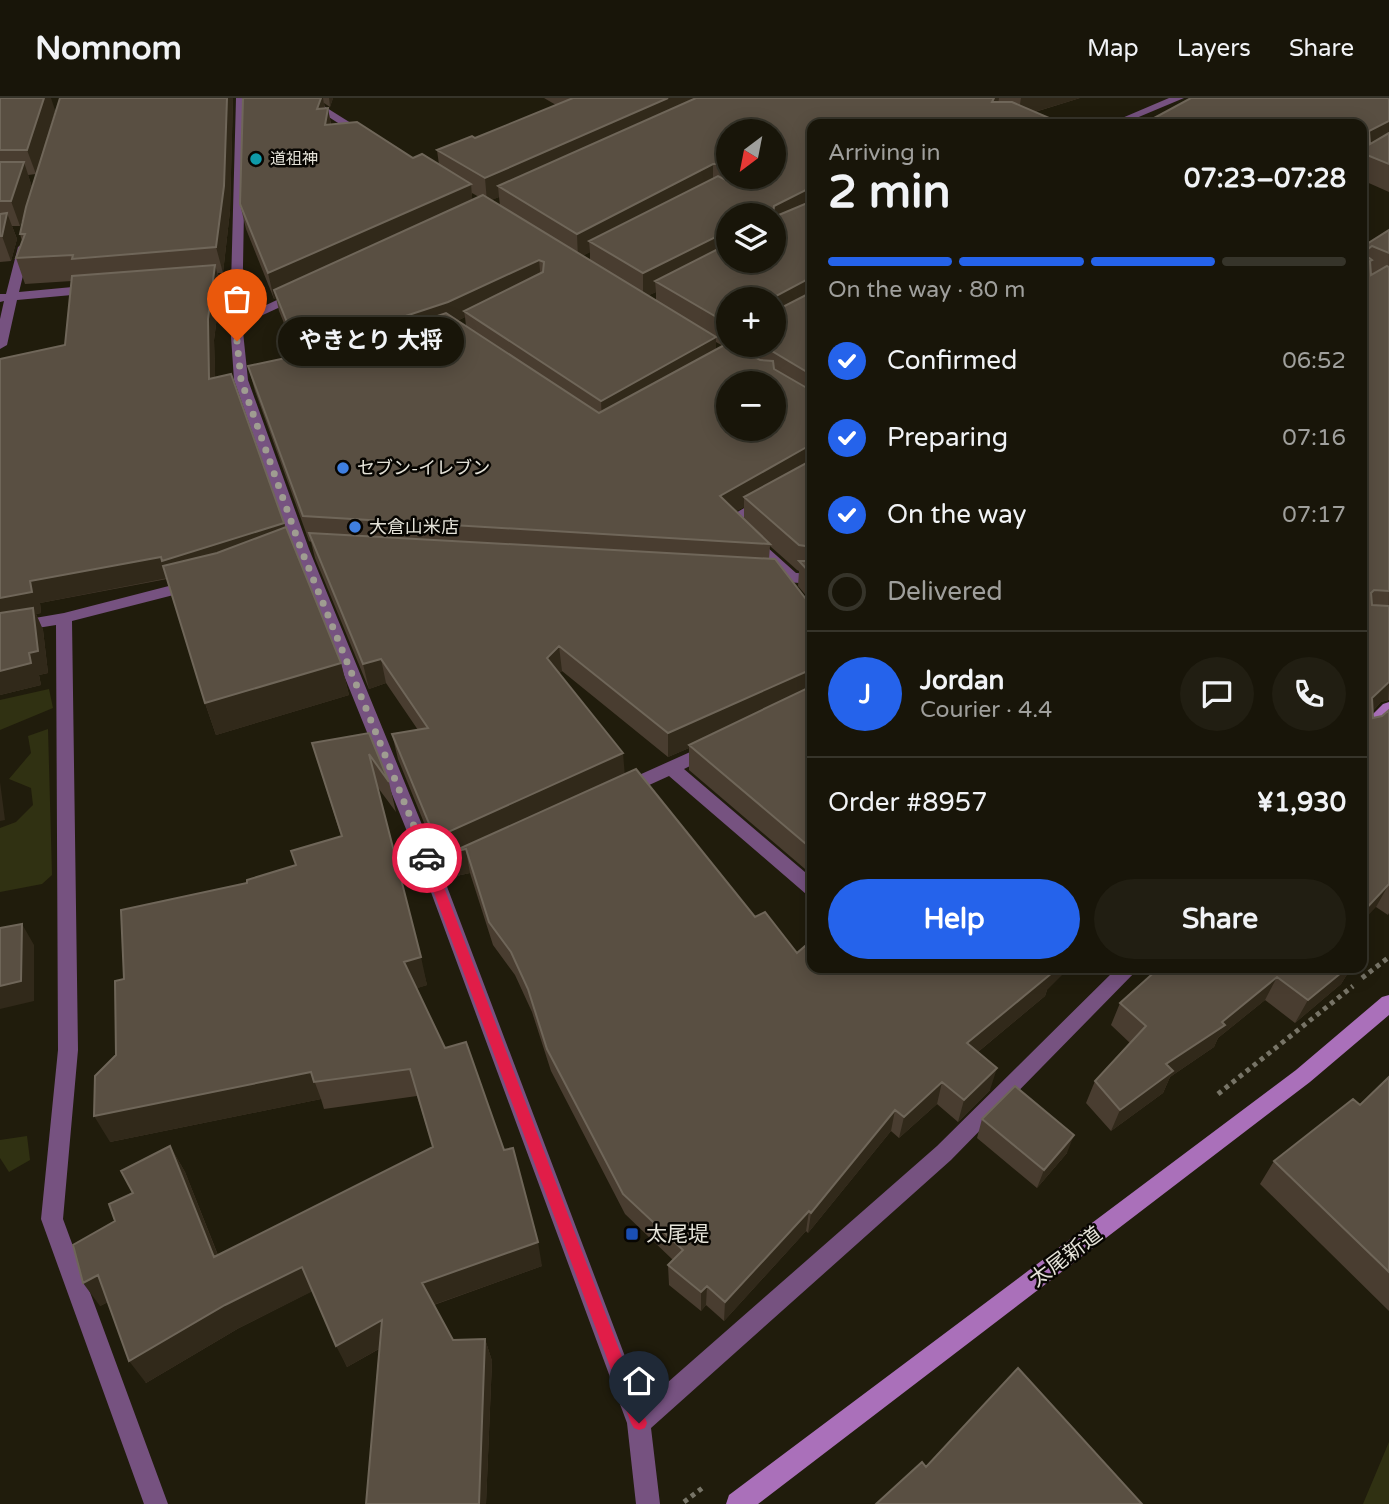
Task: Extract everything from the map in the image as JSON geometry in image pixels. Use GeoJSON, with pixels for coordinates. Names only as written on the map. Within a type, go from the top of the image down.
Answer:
{"type":"FeatureCollection","features":[{"type":"Feature","properties":{"kind":"street"},"geometry":{"type":"LineString","coordinates":[[241,98],[236,322],[247,379],[302,550],[434,876],[639,1423],[648,1504]]}},
{"type":"Feature","properties":{"kind":"street"},"geometry":{"type":"LineString","coordinates":[[304,98],[373,140]]}},
{"type":"Feature","properties":{"kind":"street"},"geometry":{"type":"LineString","coordinates":[[1126,119],[1179,98]]}},
{"type":"Feature","properties":{"kind":"street"},"geometry":{"type":"LineString","coordinates":[[0,345],[14,296],[27,232]]}},
{"type":"Feature","properties":{"kind":"street"},"geometry":{"type":"LineString","coordinates":[[181,282],[237,278]]}},
{"type":"Feature","properties":{"kind":"street"},"geometry":{"type":"LineString","coordinates":[[0,298],[111,288]]}},
{"type":"Feature","properties":{"kind":"street"},"geometry":{"type":"LineString","coordinates":[[236,322],[311,288]]}},
{"type":"Feature","properties":{"kind":"street"},"geometry":{"type":"LineString","coordinates":[[776,495],[729,521],[785,577],[796,598]]}},
{"type":"Feature","properties":{"kind":"street"},"geometry":{"type":"LineString","coordinates":[[752,575],[807,579]]}},
{"type":"Feature","properties":{"kind":"street"},"geometry":{"type":"LineString","coordinates":[[0,629],[64,618],[208,581]]}},
{"type":"Feature","properties":{"kind":"street"},"geometry":{"type":"LineString","coordinates":[[64,618],[68,1050],[52,1219],[156,1504]]}},
{"type":"Feature","properties":{"kind":"street"},"geometry":{"type":"LineString","coordinates":[[1367,730],[1389,708]]}},
{"type":"Feature","properties":{"kind":"street"},"geometry":{"type":"LineString","coordinates":[[608,797],[730,740]]}},
{"type":"Feature","properties":{"kind":"street"},"geometry":{"type":"LineString","coordinates":[[671,768],[807,885]]}},
{"type":"Feature","properties":{"kind":"street"},"geometry":{"type":"LineString","coordinates":[[434,876],[496,848]]}},
{"type":"Feature","properties":{"kind":"street"},"geometry":{"type":"LineString","coordinates":[[639,1423],[944,1153],[1124,973]]}},
{"type":"Feature","properties":{"kind":"street","name":"太尾新道"},"geometry":{"type":"LineString","coordinates":[[738,1504],[1303,1076],[1389,1003]]}},
{"type":"Feature","properties":{"kind":"shaded area"},"geometry":{"type":"Polygon","coordinates":[[[49,689],[53,708],[0,730],[0,700],[49,689]]]}},
{"type":"Feature","properties":{"kind":"shaded area"},"geometry":{"type":"Polygon","coordinates":[[[48,729],[52,875],[42,884],[0,892],[0,828],[16,822],[33,805],[31,788],[9,779],[31,753],[28,736],[48,729]]]}},
{"type":"Feature","properties":{"kind":"shaded area"},"geometry":{"type":"Polygon","coordinates":[[[27,1136],[30,1160],[9,1172],[0,1158],[0,1140],[27,1136]]]}},
{"type":"Feature","properties":{"kind":"shaded area"},"geometry":{"type":"Polygon","coordinates":[[[1389,1442],[1389,1504],[1363,1504],[1389,1442]]]}},
{"type":"Feature","properties":{"kind":"building"},"geometry":{"type":"Polygon","coordinates":[[[0,98],[44,98],[27,150],[0,150],[0,98]]]}},
{"type":"Feature","properties":{"kind":"building"},"geometry":{"type":"Polygon","coordinates":[[[60,98],[227,98],[224,186],[216,247],[72,259],[73,255],[16,258],[25,234],[20,234],[26,207],[60,98]]]}},
{"type":"Feature","properties":{"kind":"building"},"geometry":{"type":"Polygon","coordinates":[[[243,98],[321,98],[317,109],[328,108],[325,125],[357,122],[413,158],[422,154],[471,184],[268,273],[240,204],[243,98]]]}},
{"type":"Feature","properties":{"kind":"building"},"geometry":{"type":"Polygon","coordinates":[[[573,98],[668,98],[485,178],[437,150],[472,136],[475,138],[573,98]]]}},
{"type":"Feature","properties":{"kind":"building"},"geometry":{"type":"Polygon","coordinates":[[[696,98],[994,98],[992,102],[1012,102],[1051,119],[807,119],[807,190],[780,203],[716,203],[716,237],[643,273],[589,241],[716,177],[716,189],[786,189],[786,119],[716,119],[716,164],[577,234],[498,186],[696,98]]]}},
{"type":"Feature","properties":{"kind":"building"},"geometry":{"type":"Polygon","coordinates":[[[1191,98],[1389,98],[1389,121],[1369,131],[1370,144],[1389,133],[1389,164],[1367,155],[1367,119],[1152,119],[1191,98]]]}},
{"type":"Feature","properties":{"kind":"building"},"geometry":{"type":"Polygon","coordinates":[[[0,162],[24,162],[11,201],[0,201],[0,162]]]}},
{"type":"Feature","properties":{"kind":"building"},"geometry":{"type":"Polygon","coordinates":[[[483,195],[716,337],[601,401],[464,311],[543,272],[544,262],[539,260],[448,302],[360,331],[295,342],[274,290],[483,195]]]}},
{"type":"Feature","properties":{"kind":"building"},"geometry":{"type":"Polygon","coordinates":[[[807,203],[807,280],[786,291],[786,287],[716,287],[716,317],[655,281],[716,250],[716,273],[786,273],[786,212],[807,203]]]}},
{"type":"Feature","properties":{"kind":"building"},"geometry":{"type":"Polygon","coordinates":[[[7,213],[2,236],[0,236],[0,214],[7,213]]]}},
{"type":"Feature","properties":{"kind":"building"},"geometry":{"type":"Polygon","coordinates":[[[1389,230],[1389,253],[1372,246],[1368,249],[1368,257],[1372,260],[1371,275],[1389,267],[1389,591],[1374,590],[1371,593],[1372,605],[1389,606],[1389,682],[1372,698],[1373,718],[1382,716],[1389,710],[1389,884],[1367,908],[1367,244],[1389,230]]]}},
{"type":"Feature","properties":{"kind":"building"},"geometry":{"type":"Polygon","coordinates":[[[215,265],[208,319],[209,379],[231,374],[284,523],[162,561],[161,557],[30,581],[32,592],[0,598],[0,359],[65,345],[72,276],[215,265]]]}},
{"type":"Feature","properties":{"kind":"building"},"geometry":{"type":"Polygon","coordinates":[[[807,295],[807,372],[782,357],[786,357],[786,305],[807,295]]]}},
{"type":"Feature","properties":{"kind":"building"},"geometry":{"type":"Polygon","coordinates":[[[446,313],[599,413],[716,350],[716,357],[755,357],[773,361],[774,369],[777,371],[716,371],[716,441],[786,441],[786,376],[807,388],[807,447],[720,496],[770,544],[303,516],[248,366],[300,355],[299,351],[363,341],[446,313]]]}},
{"type":"Feature","properties":{"kind":"building"},"geometry":{"type":"Polygon","coordinates":[[[807,463],[807,546],[799,545],[744,497],[807,463]]]}},
{"type":"Feature","properties":{"kind":"building"},"geometry":{"type":"Polygon","coordinates":[[[286,527],[341,663],[205,703],[163,566],[217,553],[286,527]]]}},
{"type":"Feature","properties":{"kind":"building"},"geometry":{"type":"Polygon","coordinates":[[[309,533],[775,559],[807,599],[807,671],[668,733],[559,646],[547,658],[623,753],[435,838],[392,734],[428,728],[381,659],[363,664],[309,533]]]}},
{"type":"Feature","properties":{"kind":"building"},"geometry":{"type":"Polygon","coordinates":[[[799,561],[807,561],[807,570],[799,561]]]}},
{"type":"Feature","properties":{"kind":"building"},"geometry":{"type":"Polygon","coordinates":[[[33,608],[38,651],[29,653],[31,663],[0,671],[0,613],[33,608]]]}},
{"type":"Feature","properties":{"kind":"building"},"geometry":{"type":"Polygon","coordinates":[[[807,688],[807,845],[689,745],[807,688]]]}},
{"type":"Feature","properties":{"kind":"building"},"geometry":{"type":"Polygon","coordinates":[[[369,733],[389,782],[369,754],[421,957],[404,962],[445,1048],[466,1042],[504,1150],[513,1148],[538,1242],[422,1283],[453,1340],[485,1339],[479,1504],[366,1504],[382,1320],[336,1346],[302,1267],[225,1305],[129,1361],[98,1275],[83,1283],[73,1245],[115,1221],[109,1204],[133,1193],[121,1171],[170,1146],[214,1257],[433,1147],[410,1069],[314,1082],[311,1072],[94,1116],[95,1076],[116,1055],[115,981],[124,979],[121,910],[247,883],[247,880],[296,865],[291,851],[342,836],[312,743],[369,733]]]}},
{"type":"Feature","properties":{"kind":"building"},"geometry":{"type":"Polygon","coordinates":[[[636,769],[755,917],[765,912],[797,953],[807,944],[807,973],[1052,973],[967,1043],[997,1068],[964,1100],[942,1082],[904,1117],[895,1110],[811,1213],[809,1211],[725,1302],[707,1286],[701,1292],[668,1265],[683,1250],[623,1194],[547,1049],[528,989],[511,952],[489,922],[466,849],[452,852],[636,769]]]}},
{"type":"Feature","properties":{"kind":"building"},"geometry":{"type":"Polygon","coordinates":[[[22,924],[21,981],[0,986],[0,928],[22,924]]]}},
{"type":"Feature","properties":{"kind":"building"},"geometry":{"type":"Polygon","coordinates":[[[1153,973],[1341,973],[1308,1000],[1277,977],[1222,1022],[1225,1025],[1166,1064],[1173,1071],[1120,1110],[1095,1081],[1146,1026],[1120,1003],[1153,973]]]}},
{"type":"Feature","properties":{"kind":"building"},"geometry":{"type":"Polygon","coordinates":[[[1389,1077],[1389,1272],[1274,1161],[1353,1099],[1360,1105],[1389,1077]]]}},
{"type":"Feature","properties":{"kind":"building"},"geometry":{"type":"Polygon","coordinates":[[[1015,1086],[1074,1135],[1044,1170],[982,1119],[1015,1086]]]}},
{"type":"Feature","properties":{"kind":"building"},"geometry":{"type":"Polygon","coordinates":[[[1018,1368],[1142,1504],[876,1504],[922,1462],[926,1467],[1018,1368]]]}},
{"type":"Feature","properties":{"kind":"way so far"},"geometry":{"type":"LineString","coordinates":[[237,341],[241,380],[301,549],[427,858]]}},
{"type":"Feature","properties":{"kind":"place","name":"道祖神"},"geometry":{"type":"Point","coordinates":[256,159]}},
{"type":"Feature","properties":{"kind":"place","name":"やきとり 大将"},"geometry":{"type":"Point","coordinates":[237,341]}},
{"type":"Feature","properties":{"kind":"place","name":"セブン-イレブン"},"geometry":{"type":"Point","coordinates":[343,468]}},
{"type":"Feature","properties":{"kind":"place","name":"大倉山米店"},"geometry":{"type":"Point","coordinates":[355,527]}},
{"type":"Feature","properties":{"kind":"place","name":"太尾堤"},"geometry":{"type":"Point","coordinates":[632,1234]}},
{"type":"Feature","properties":{"kind":"route"},"geometry":{"type":"LineString","coordinates":[[427,858],[639,1423]]}}]}
